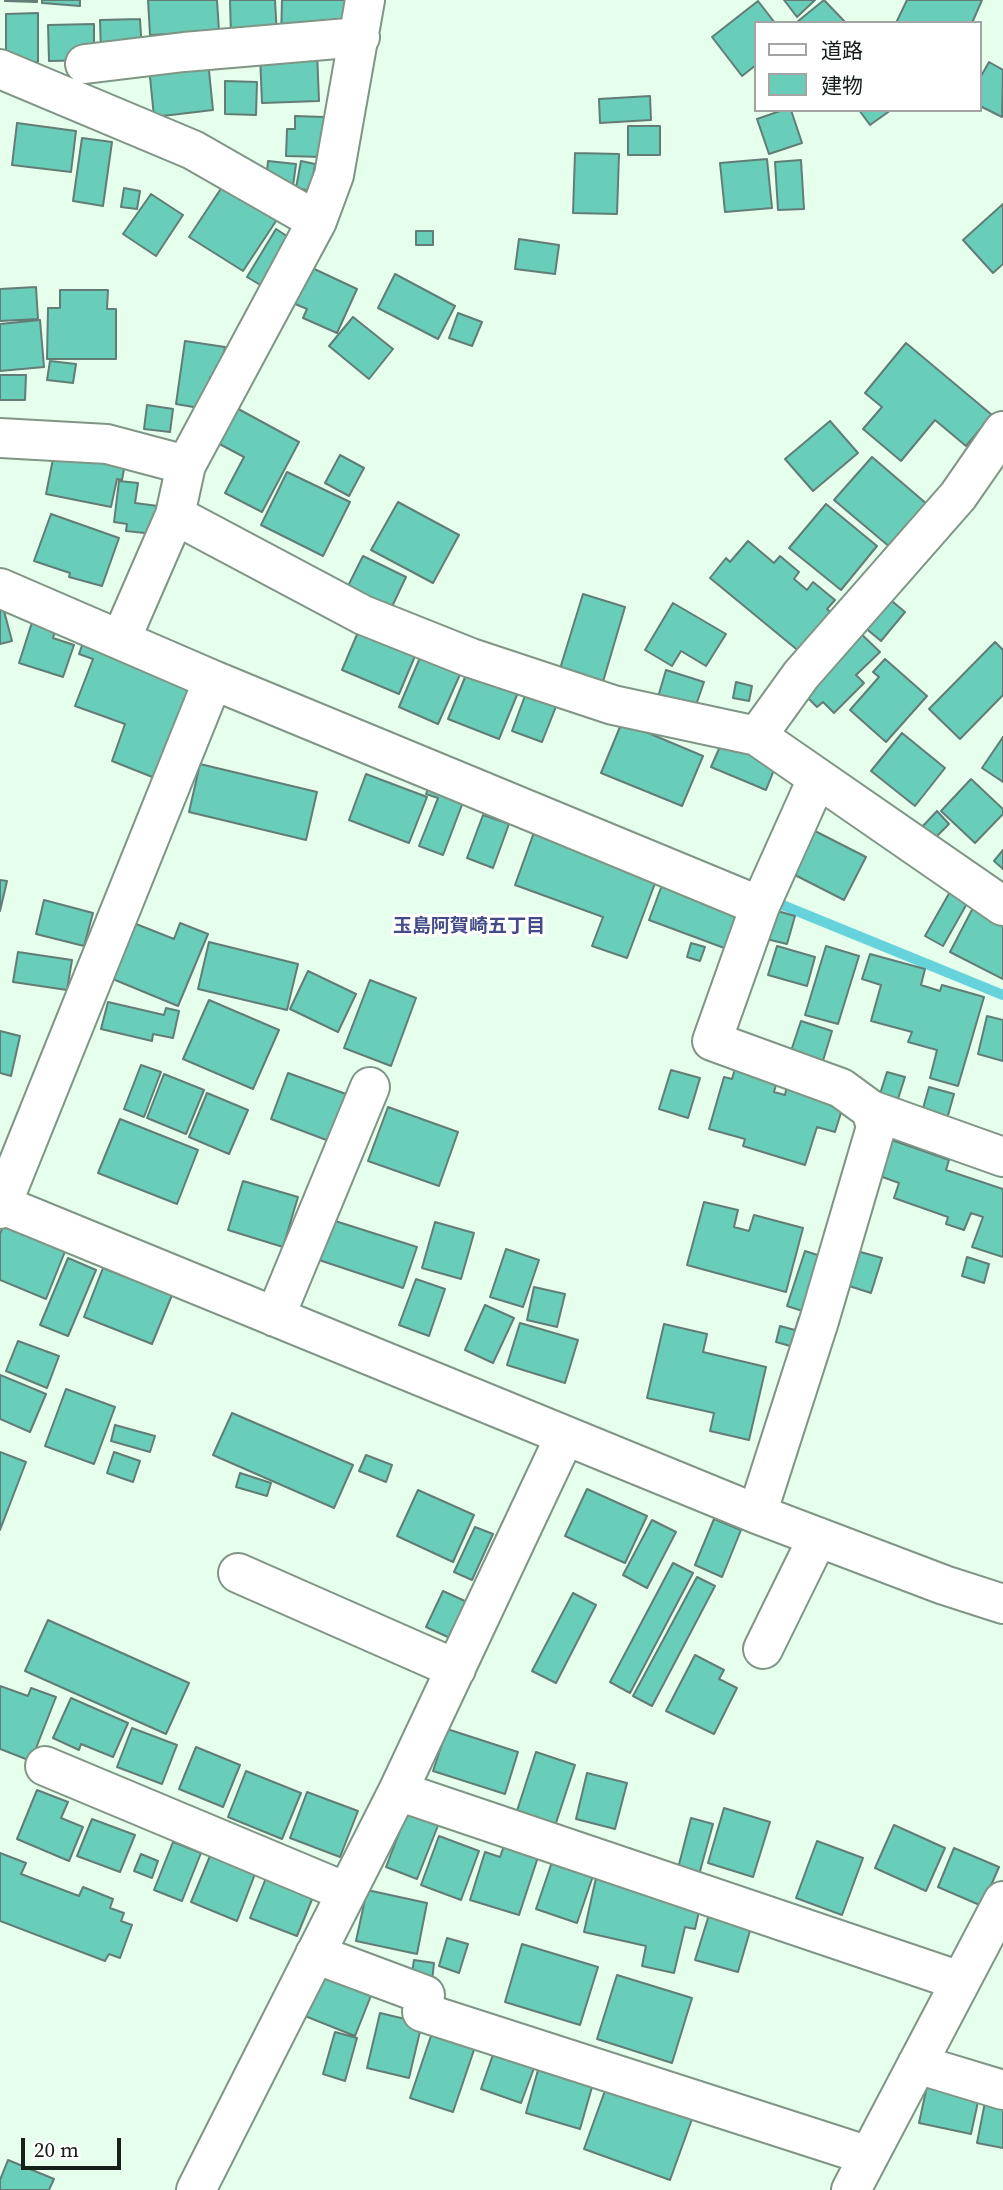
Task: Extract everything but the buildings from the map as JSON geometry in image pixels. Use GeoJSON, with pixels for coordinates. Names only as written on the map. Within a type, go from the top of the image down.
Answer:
{"type":"FeatureCollection","features":[{"type":"Feature","properties":{"kind":"street"},"geometry":{"type":"LineString","coordinates":[[125,630],[175,515],[186,465],[317,221],[334,176],[365,0]]}},
{"type":"Feature","properties":{"kind":"street"},"geometry":{"type":"LineString","coordinates":[[85,64],[184,52],[360,37]]}},
{"type":"Feature","properties":{"kind":"street"},"geometry":{"type":"LineString","coordinates":[[0,69],[193,150],[317,221]]}},
{"type":"Feature","properties":{"kind":"street"},"geometry":{"type":"LineString","coordinates":[[757,736],[809,664],[958,496],[1003,431]]}},
{"type":"Feature","properties":{"kind":"street"},"geometry":{"type":"LineString","coordinates":[[0,438],[107,444],[186,465]]}},
{"type":"Feature","properties":{"kind":"street"},"geometry":{"type":"LineString","coordinates":[[175,515],[363,615],[471,658],[613,705],[757,736],[1003,906]]}},
{"type":"Feature","properties":{"kind":"street"},"geometry":{"type":"LineString","coordinates":[[0,588],[125,630],[213,680],[760,906]]}},
{"type":"Feature","properties":{"kind":"street"},"geometry":{"type":"LineString","coordinates":[[213,680],[1,1206],[757,1514],[1003,1604]]}},
{"type":"Feature","properties":{"kind":"street"},"geometry":{"type":"LineString","coordinates":[[817,779],[760,906],[712,1041],[841,1088],[871,1110],[1003,1157]]}},
{"type":"Feature","properties":{"kind":"street"},"geometry":{"type":"LineString","coordinates":[[275,1317],[370,1087]]}},
{"type":"Feature","properties":{"kind":"street"},"geometry":{"type":"LineString","coordinates":[[757,1514],[820,1321],[876,1127],[871,1110]]}},
{"type":"Feature","properties":{"kind":"street"},"geometry":{"type":"LineString","coordinates":[[196,2190],[398,1791],[565,1436]]}},
{"type":"Feature","properties":{"kind":"street"},"geometry":{"type":"LineString","coordinates":[[763,1649],[818,1537]]}},
{"type":"Feature","properties":{"kind":"street"},"geometry":{"type":"LineString","coordinates":[[238,1573],[456,1668]]}},
{"type":"Feature","properties":{"kind":"street"},"geometry":{"type":"LineString","coordinates":[[45,1766],[346,1892]]}},
{"type":"Feature","properties":{"kind":"street"},"geometry":{"type":"LineString","coordinates":[[398,1791],[960,1981]]}},
{"type":"Feature","properties":{"kind":"street"},"geometry":{"type":"LineString","coordinates":[[851,2190],[1003,1901]]}},
{"type":"Feature","properties":{"kind":"street"},"geometry":{"type":"LineString","coordinates":[[315,1954],[425,1995],[422,2011],[869,2156]]}},
{"type":"Feature","properties":{"kind":"street"},"geometry":{"type":"LineString","coordinates":[[917,2064],[1003,2090]]}},
{"type":"Feature","properties":{"kind":"waterway"},"geometry":{"type":"LineString","coordinates":[[770,900],[1003,995]]}},
{"type":"Feature","properties":{"kind":"district","name":"玉島阿賀崎五丁目"},"geometry":{"type":"Point","coordinates":[469,927]}}]}
